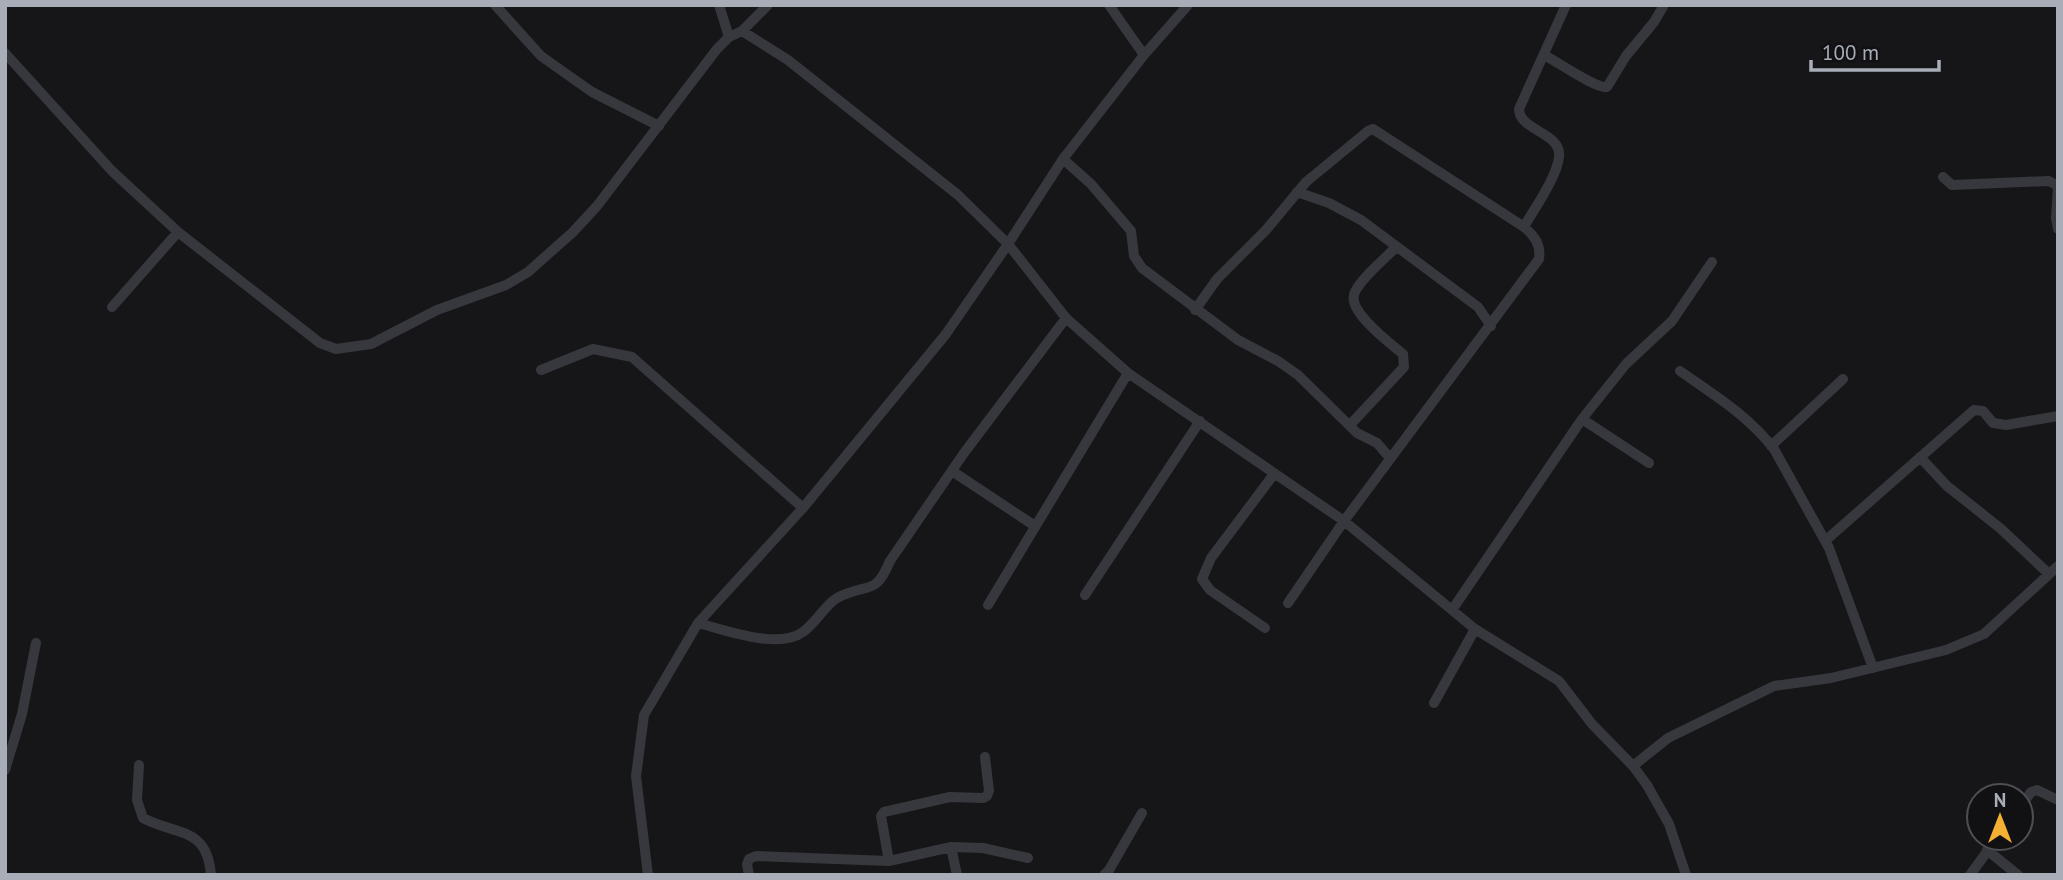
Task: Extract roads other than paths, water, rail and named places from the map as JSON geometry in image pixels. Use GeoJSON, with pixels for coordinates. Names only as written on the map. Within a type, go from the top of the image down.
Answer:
{"type":"FeatureCollection","features":[{"type":"Feature","properties":{"kind":"street"},"geometry":{"type":"LineString","coordinates":[[495,5],[541,56],[592,92],[659,125]]}},
{"type":"Feature","properties":{"kind":"street"},"geometry":{"type":"LineString","coordinates":[[719,5],[729,37]]}},
{"type":"Feature","properties":{"kind":"street"},"geometry":{"type":"LineString","coordinates":[[5,53],[112,171],[178,232],[320,343],[346,349],[371,344],[437,310],[506,285],[527,272],[565,240],[597,206],[717,50],[729,37],[742,31],[768,5]]}},
{"type":"Feature","properties":{"kind":"street"},"geometry":{"type":"LineString","coordinates":[[1110,5],[1144,55]]}},
{"type":"Feature","properties":{"kind":"street"},"geometry":{"type":"LineString","coordinates":[[648,875],[636,776],[644,716],[698,623],[803,508],[946,334],[1063,159],[1144,55],[1188,5]]}},
{"type":"Feature","properties":{"kind":"street"},"geometry":{"type":"LineString","coordinates":[[1524,228],[1555,170],[1560,155],[1555,143],[1518,114],[1518,109],[1566,5]]}},
{"type":"Feature","properties":{"kind":"street"},"geometry":{"type":"LineString","coordinates":[[1544,55],[1565,65],[1596,86],[1606,87],[1664,5]]}},
{"type":"Feature","properties":{"kind":"street"},"geometry":{"type":"LineString","coordinates":[[742,31],[788,60],[958,195],[1008,244],[1066,318],[1128,373],[1343,521],[1475,629],[1559,681],[1592,724],[1633,766],[1654,796],[1669,824],[1686,875]]}},
{"type":"Feature","properties":{"kind":"street"},"geometry":{"type":"LineString","coordinates":[[1195,310],[1217,279],[1266,230],[1297,192],[1321,169],[1373,129],[1524,228],[1537,242],[1539,259],[1343,521],[1288,603]]}},
{"type":"Feature","properties":{"kind":"street"},"geometry":{"type":"LineString","coordinates":[[1063,159],[1091,184],[1131,231],[1134,256],[1142,268],[1238,340],[1288,368],[1316,391],[1357,433],[1377,443],[1390,458]]}},
{"type":"Feature","properties":{"kind":"street"},"geometry":{"type":"LineString","coordinates":[[1943,177],[1952,185],[2049,181],[2058,186],[2058,229]]}},
{"type":"Feature","properties":{"kind":"street"},"geometry":{"type":"LineString","coordinates":[[1297,192],[1329,203],[1361,220],[1478,307],[1490,326]]}},
{"type":"Feature","properties":{"kind":"street"},"geometry":{"type":"LineString","coordinates":[[112,307],[178,232]]}},
{"type":"Feature","properties":{"kind":"street"},"geometry":{"type":"LineString","coordinates":[[1350,425],[1404,367],[1403,354],[1368,323],[1355,308],[1353,301],[1355,290],[1396,247]]}},
{"type":"Feature","properties":{"kind":"street"},"geometry":{"type":"LineString","coordinates":[[1452,610],[1582,419],[1626,364],[1672,321],[1712,262]]}},
{"type":"Feature","properties":{"kind":"street"},"geometry":{"type":"LineString","coordinates":[[698,623],[766,639],[800,635],[816,622],[832,601],[854,590],[876,586],[890,561],[952,471],[1066,318]]}},
{"type":"Feature","properties":{"kind":"street"},"geometry":{"type":"LineString","coordinates":[[541,370],[593,349],[632,356],[803,508]]}},
{"type":"Feature","properties":{"kind":"street"},"geometry":{"type":"LineString","coordinates":[[1680,371],[1737,411],[1771,446],[1825,541],[1873,668]]}},
{"type":"Feature","properties":{"kind":"street"},"geometry":{"type":"LineString","coordinates":[[988,605],[1128,373]]}},
{"type":"Feature","properties":{"kind":"street"},"geometry":{"type":"LineString","coordinates":[[1771,446],[1843,379]]}},
{"type":"Feature","properties":{"kind":"street"},"geometry":{"type":"LineString","coordinates":[[1825,541],[1974,410],[1983,411],[1993,423],[2006,425],[2058,416]]}},
{"type":"Feature","properties":{"kind":"street"},"geometry":{"type":"LineString","coordinates":[[1582,419],[1649,463]]}},
{"type":"Feature","properties":{"kind":"street"},"geometry":{"type":"LineString","coordinates":[[1085,595],[1200,421]]}},
{"type":"Feature","properties":{"kind":"street"},"geometry":{"type":"LineString","coordinates":[[1920,457],[1947,486],[2000,528],[2049,574]]}},
{"type":"Feature","properties":{"kind":"street"},"geometry":{"type":"LineString","coordinates":[[952,471],[1035,526]]}},
{"type":"Feature","properties":{"kind":"street"},"geometry":{"type":"LineString","coordinates":[[1265,628],[1210,590],[1202,579],[1211,558],[1274,474]]}},
{"type":"Feature","properties":{"kind":"street"},"geometry":{"type":"LineString","coordinates":[[1633,766],[1668,738],[1774,686],[1831,678],[1946,650],[1984,634],[2058,566]]}},
{"type":"Feature","properties":{"kind":"street"},"geometry":{"type":"LineString","coordinates":[[1434,703],[1475,629]]}},
{"type":"Feature","properties":{"kind":"street"},"geometry":{"type":"LineString","coordinates":[[5,770],[22,714],[36,643]]}},
{"type":"Feature","properties":{"kind":"street"},"geometry":{"type":"LineString","coordinates":[[889,861],[881,816],[884,812],[950,797],[987,796],[989,791],[985,757]]}},
{"type":"Feature","properties":{"kind":"street"},"geometry":{"type":"LineString","coordinates":[[139,765],[137,800],[143,818],[189,833],[199,840],[207,850],[211,875]]}},
{"type":"Feature","properties":{"kind":"street"},"geometry":{"type":"LineString","coordinates":[[2035,791],[2058,800]]}},
{"type":"Feature","properties":{"kind":"street"},"geometry":{"type":"LineString","coordinates":[[1104,875],[1142,813]]}},
{"type":"Feature","properties":{"kind":"street"},"geometry":{"type":"LineString","coordinates":[[951,847],[957,875]]}},
{"type":"Feature","properties":{"kind":"street"},"geometry":{"type":"LineString","coordinates":[[749,875],[747,864],[749,859],[756,856],[889,861],[951,847],[983,848],[1028,858]]}},
{"type":"Feature","properties":{"kind":"street"},"geometry":{"type":"LineString","coordinates":[[1970,875],[1986,852]]}},
{"type":"Feature","properties":{"kind":"street"},"geometry":{"type":"LineString","coordinates":[[1989,852],[2018,875]]}}]}
